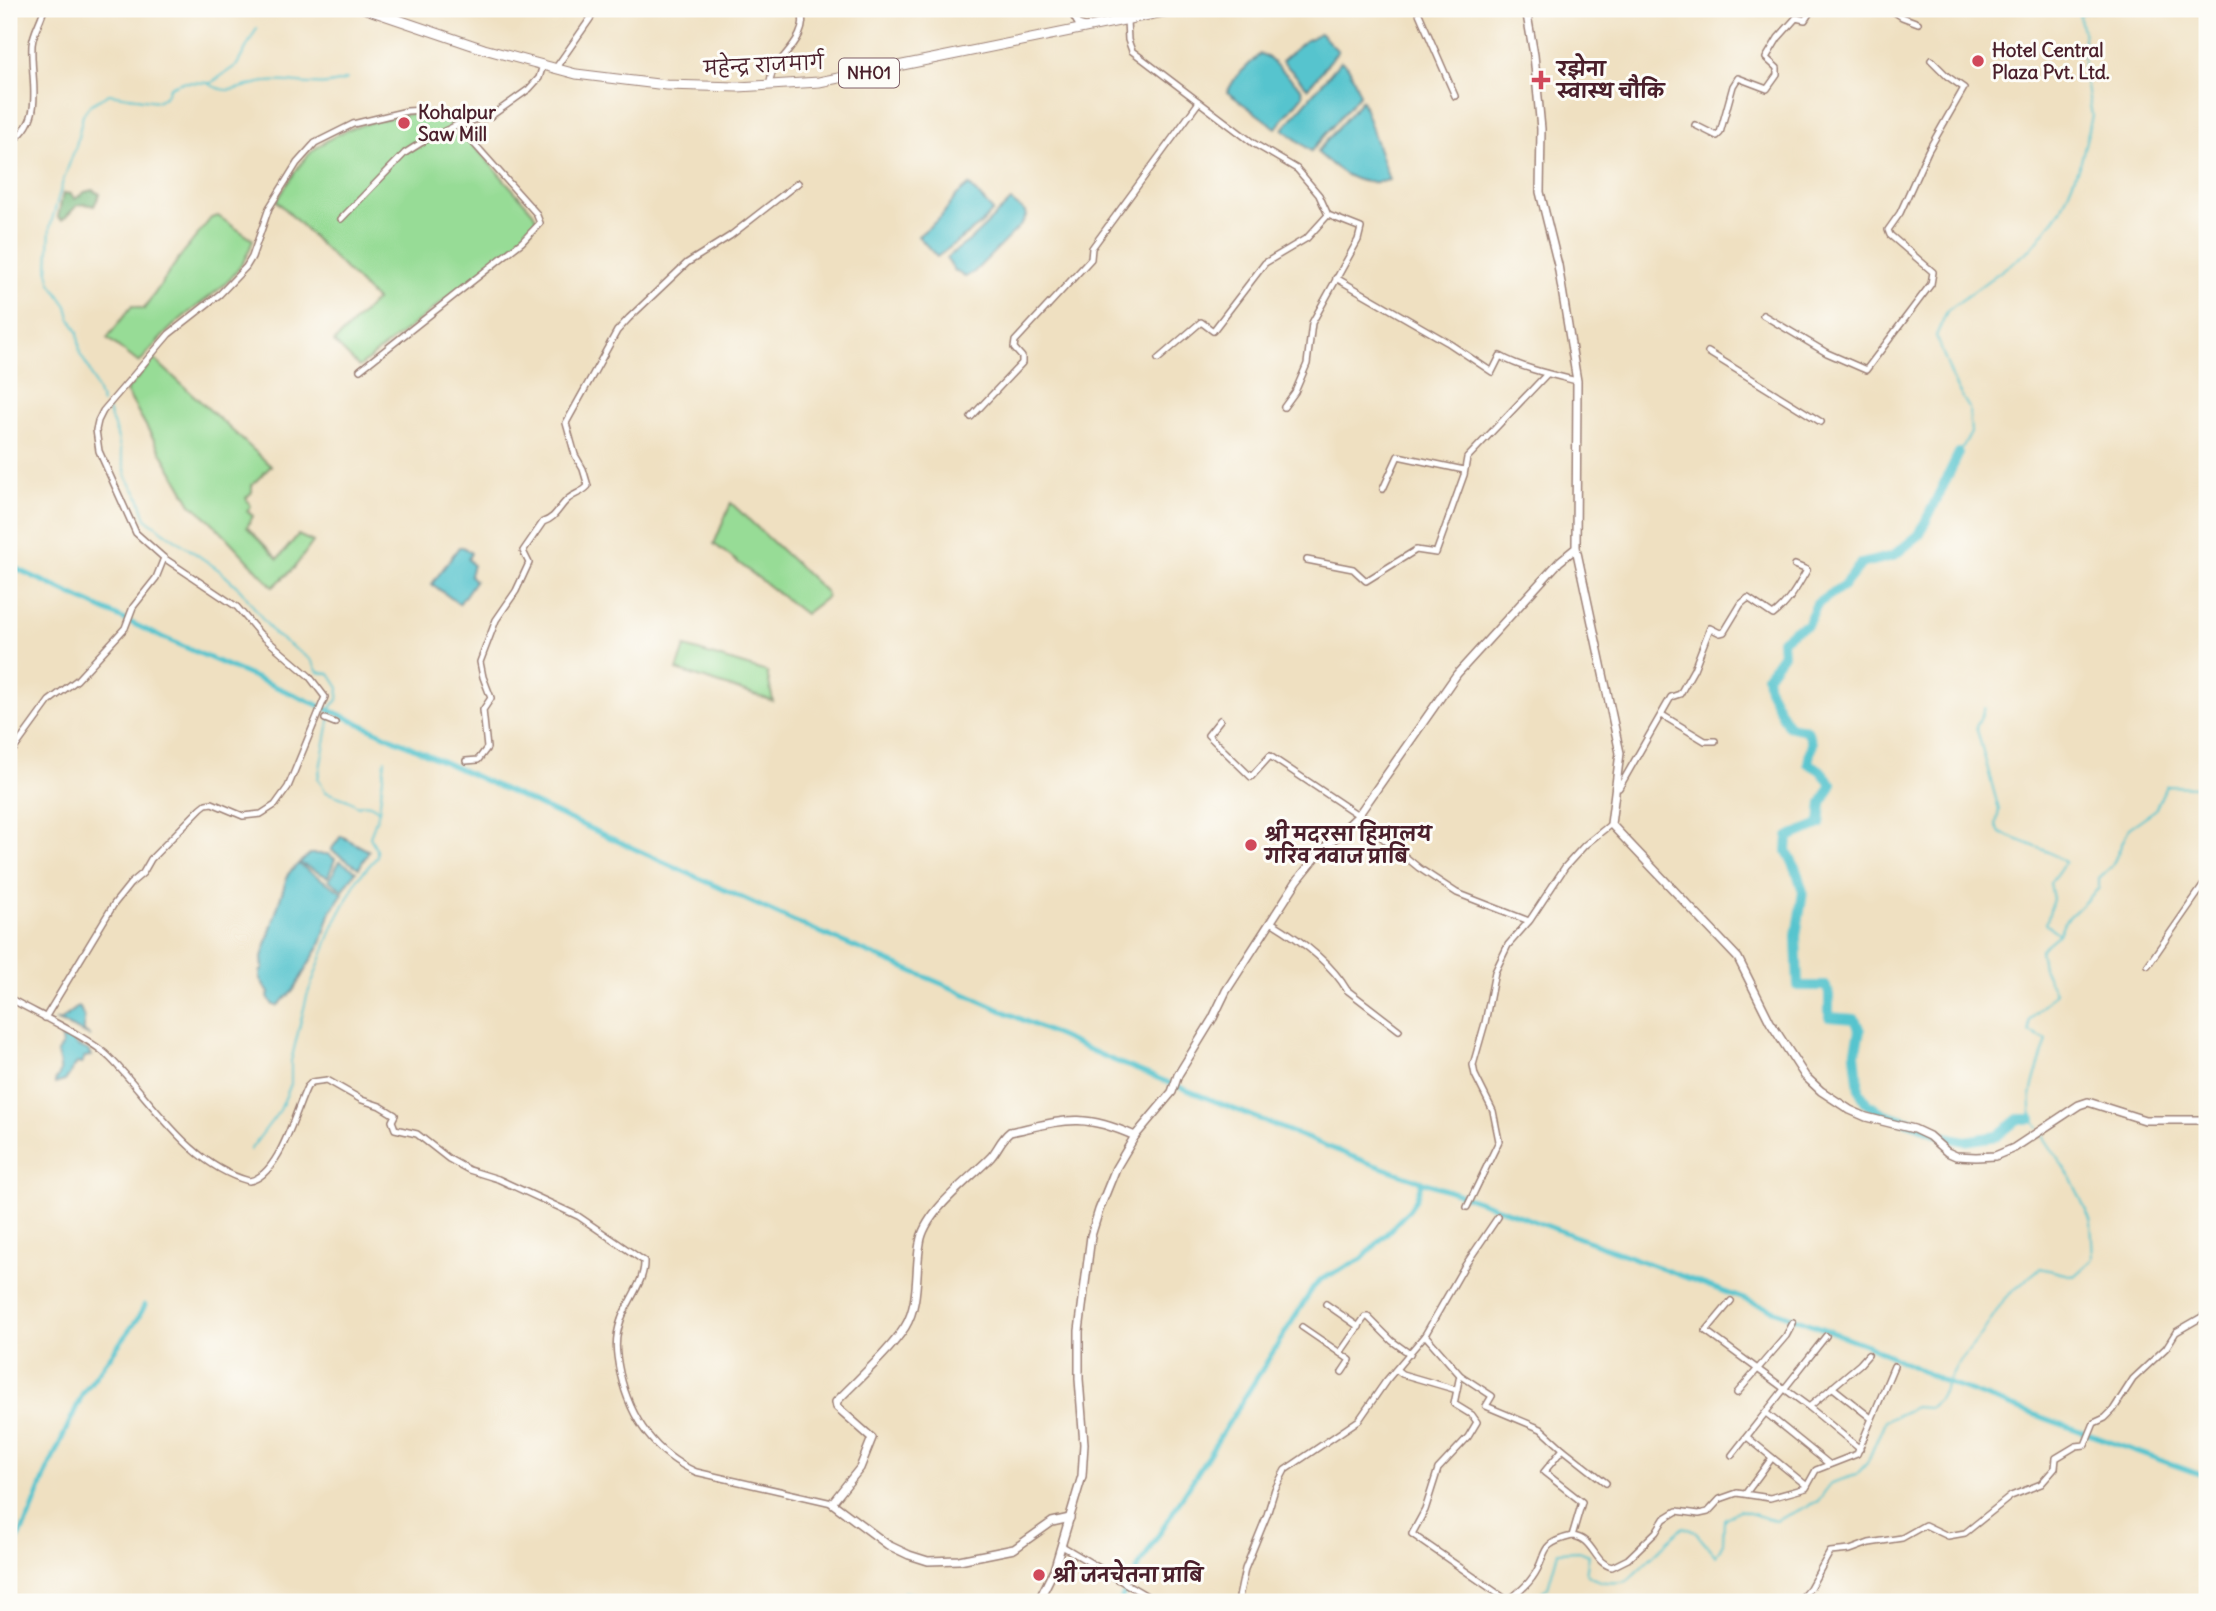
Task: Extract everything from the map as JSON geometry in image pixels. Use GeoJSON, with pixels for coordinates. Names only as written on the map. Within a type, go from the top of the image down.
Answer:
{"type":"FeatureCollection","features":[{"type":"Feature","properties":{"kind":"highway","name":"NH01"},"geometry":{"type":"LineString","coordinates":[[366,9],[484,49],[555,69]]}},
{"type":"Feature","properties":{"kind":"highway","name":"महेन्द्र राजमार्ग"},"geometry":{"type":"LineString","coordinates":[[555,69],[666,85],[738,88],[819,82],[1178,9]]}},
{"type":"Feature","properties":{"kind":"street"},"geometry":{"type":"LineString","coordinates":[[9,143],[19,137],[33,114],[33,41],[44,9]]}},
{"type":"Feature","properties":{"kind":"street"},"geometry":{"type":"LineString","coordinates":[[555,69],[597,9]]}},
{"type":"Feature","properties":{"kind":"street"},"geometry":{"type":"LineString","coordinates":[[769,85],[772,71],[791,51],[804,22],[800,9]]}},
{"type":"Feature","properties":{"kind":"street"},"geometry":{"type":"LineString","coordinates":[[1069,9],[1078,24],[1089,28]]}},
{"type":"Feature","properties":{"kind":"street"},"geometry":{"type":"LineString","coordinates":[[1417,9],[1455,96]]}},
{"type":"Feature","properties":{"kind":"street"},"geometry":{"type":"LineString","coordinates":[[1467,1206],[1499,1141],[1493,1111],[1473,1065],[1495,972],[1508,945],[1529,920],[1565,867],[1585,845],[1611,824],[1620,753],[1576,548],[1577,381],[1558,265],[1540,192],[1541,129],[1534,55],[1526,9]]}},
{"type":"Feature","properties":{"kind":"street"},"geometry":{"type":"LineString","coordinates":[[1695,125],[1717,136],[1720,133],[1733,86],[1738,78],[1767,89],[1777,75],[1777,68],[1766,58],[1778,38],[1796,18],[1805,20],[1812,9]]}},
{"type":"Feature","properties":{"kind":"street"},"geometry":{"type":"LineString","coordinates":[[1890,9],[1918,23]]}},
{"type":"Feature","properties":{"kind":"street"},"geometry":{"type":"LineString","coordinates":[[1127,19],[1128,40],[1132,51],[1253,143],[1297,169],[1319,195],[1328,215],[1361,228],[1358,240],[1311,323],[1307,364],[1295,392],[1284,407]]}},
{"type":"Feature","properties":{"kind":"street"},"geometry":{"type":"LineString","coordinates":[[1763,315],[1827,353],[1866,370],[1931,284],[1933,272],[1890,235],[1888,229],[1900,213],[1928,151],[1964,88],[1931,61]]}},
{"type":"Feature","properties":{"kind":"street"},"geometry":{"type":"LineString","coordinates":[[341,219],[405,153],[465,121],[491,116],[529,89],[539,78],[543,65]]}},
{"type":"Feature","properties":{"kind":"street"},"geometry":{"type":"LineString","coordinates":[[971,417],[1022,363],[1022,357],[1014,348],[1015,341],[1091,259],[1092,248],[1199,102]]}},
{"type":"Feature","properties":{"kind":"street"},"geometry":{"type":"LineString","coordinates":[[45,1018],[114,904],[143,873],[151,859],[201,808],[212,803],[243,816],[261,814],[275,805],[288,788],[325,697],[309,676],[260,634],[237,607],[164,558],[136,533],[99,451],[96,430],[103,411],[169,334],[220,294],[246,267],[269,208],[297,163],[315,143],[353,124],[407,110],[424,110],[465,121]]}},
{"type":"Feature","properties":{"kind":"street"},"geometry":{"type":"LineString","coordinates":[[360,370],[522,242],[540,223],[536,213],[461,129],[465,121]]}},
{"type":"Feature","properties":{"kind":"street"},"geometry":{"type":"LineString","coordinates":[[466,761],[478,760],[487,748],[484,710],[491,698],[480,662],[496,620],[516,591],[529,563],[523,551],[543,522],[552,520],[566,500],[586,490],[588,486],[566,423],[581,393],[617,331],[639,307],[687,263],[730,236],[798,183]]}},
{"type":"Feature","properties":{"kind":"street"},"geometry":{"type":"LineString","coordinates":[[1158,359],[1201,322],[1213,331],[1265,263],[1307,238],[1328,215]]}},
{"type":"Feature","properties":{"kind":"street"},"geometry":{"type":"LineString","coordinates":[[1336,278],[1447,342],[1492,372],[1500,356],[1515,364],[1523,364],[1547,374],[1577,381]]}},
{"type":"Feature","properties":{"kind":"street"},"geometry":{"type":"LineString","coordinates":[[1709,352],[1821,422]]}},
{"type":"Feature","properties":{"kind":"street"},"geometry":{"type":"LineString","coordinates":[[1307,561],[1353,569],[1366,582],[1416,550],[1436,553],[1467,457],[1547,374]]}},
{"type":"Feature","properties":{"kind":"street"},"geometry":{"type":"LineString","coordinates":[[1383,489],[1398,456],[1464,470]]}},
{"type":"Feature","properties":{"kind":"street"},"geometry":{"type":"LineString","coordinates":[[1038,1602],[1054,1570],[1082,1476],[1084,1462],[1078,1350],[1091,1236],[1108,1186],[1135,1136],[1172,1093],[1178,1075],[1213,1018],[1226,991],[1312,862],[1358,816],[1457,674],[1532,590],[1576,548]]}},
{"type":"Feature","properties":{"kind":"street"},"geometry":{"type":"LineString","coordinates":[[9,756],[49,701],[78,680],[125,628],[134,607],[156,578],[164,558]]}},
{"type":"Feature","properties":{"kind":"street"},"geometry":{"type":"LineString","coordinates":[[1616,788],[1625,782],[1632,764],[1671,698],[1680,695],[1710,628],[1724,632],[1741,604],[1748,598],[1773,615],[1788,601],[1807,570],[1795,565]]}},
{"type":"Feature","properties":{"kind":"street"},"geometry":{"type":"LineString","coordinates":[[1662,715],[1705,741],[1715,741]]}},
{"type":"Feature","properties":{"kind":"street"},"geometry":{"type":"LineString","coordinates":[[325,719],[335,723]]}},
{"type":"Feature","properties":{"kind":"street"},"geometry":{"type":"LineString","coordinates":[[1220,720],[1208,735],[1251,777],[1270,756],[1313,783],[1358,816],[1419,868],[1457,893],[1529,920]]}},
{"type":"Feature","properties":{"kind":"street"},"geometry":{"type":"LineString","coordinates":[[1611,824],[1738,958],[1770,1021],[1805,1076],[1821,1091],[1850,1110],[1866,1117],[1914,1129],[1929,1136],[1947,1152],[1956,1156],[1976,1157],[1995,1156],[2031,1138],[2079,1105],[2088,1102],[2145,1120],[2207,1120]]}},
{"type":"Feature","properties":{"kind":"street"},"geometry":{"type":"LineString","coordinates":[[2148,965],[2207,880]]}},
{"type":"Feature","properties":{"kind":"street"},"geometry":{"type":"LineString","coordinates":[[1271,922],[1309,948],[1342,981],[1347,990],[1399,1030]]}},
{"type":"Feature","properties":{"kind":"street"},"geometry":{"type":"LineString","coordinates":[[9,998],[109,1056],[157,1113],[216,1168],[248,1181],[262,1175],[278,1154],[300,1102],[312,1082],[327,1080],[362,1100],[393,1113],[395,1129],[417,1134],[449,1159],[469,1170],[498,1179],[578,1216],[644,1261],[642,1273],[620,1321],[615,1349],[625,1397],[633,1415],[648,1437],[683,1466],[696,1472],[832,1503],[888,1545],[928,1561],[959,1560],[1014,1549],[1052,1522],[1070,1518]]}},
{"type":"Feature","properties":{"kind":"street"},"geometry":{"type":"LineString","coordinates":[[832,1503],[860,1468],[872,1438],[837,1407],[836,1402],[906,1325],[915,1290],[920,1242],[929,1222],[940,1208],[993,1154],[1010,1132],[1074,1119],[1095,1121],[1135,1136]]}},
{"type":"Feature","properties":{"kind":"street"},"geometry":{"type":"LineString","coordinates":[[1238,1602],[1245,1569],[1279,1480],[1286,1470],[1359,1420],[1385,1381],[1425,1335],[1464,1267],[1498,1217]]}},
{"type":"Feature","properties":{"kind":"street"},"geometry":{"type":"LineString","coordinates":[[1731,1301],[1706,1331],[1860,1448]]}},
{"type":"Feature","properties":{"kind":"street"},"geometry":{"type":"LineString","coordinates":[[1326,1304],[1359,1326]]}},
{"type":"Feature","properties":{"kind":"street"},"geometry":{"type":"LineString","coordinates":[[1798,1602],[1810,1588],[1830,1552],[1902,1538],[1924,1525],[1948,1536],[1965,1534],[2011,1496],[2040,1484],[2055,1468],[2056,1458],[2076,1446],[2085,1445],[2094,1423],[2113,1410],[2133,1379],[2166,1349],[2176,1332],[2207,1314]]}},
{"type":"Feature","properties":{"kind":"street"},"geometry":{"type":"LineString","coordinates":[[1340,1353],[1365,1317],[1371,1318],[1392,1341],[1410,1354]]}},
{"type":"Feature","properties":{"kind":"street"},"geometry":{"type":"LineString","coordinates":[[1737,1393],[1793,1323]]}},
{"type":"Feature","properties":{"kind":"street"},"geometry":{"type":"LineString","coordinates":[[1302,1327],[1350,1360],[1342,1373]]}},
{"type":"Feature","properties":{"kind":"street"},"geometry":{"type":"LineString","coordinates":[[1425,1335],[1460,1375],[1492,1396],[1486,1406],[1541,1429],[1606,1483]]}},
{"type":"Feature","properties":{"kind":"street"},"geometry":{"type":"LineString","coordinates":[[1732,1455],[1826,1336]]}},
{"type":"Feature","properties":{"kind":"street"},"geometry":{"type":"LineString","coordinates":[[1809,1407],[1868,1355]]}},
{"type":"Feature","properties":{"kind":"street"},"geometry":{"type":"LineString","coordinates":[[1460,1375],[1454,1404],[1472,1415],[1477,1422],[1468,1437],[1438,1469],[1425,1510],[1412,1534],[1506,1601],[1522,1591],[1534,1577],[1543,1552],[1553,1541],[1572,1536],[1587,1541],[1602,1564],[1618,1566],[1641,1548],[1672,1513],[1708,1512],[1720,1499],[1729,1495],[1746,1493],[1770,1499],[1795,1493],[1807,1486],[1816,1470],[1850,1458],[1860,1448],[1894,1366]]}},
{"type":"Feature","properties":{"kind":"street"},"geometry":{"type":"LineString","coordinates":[[1396,1370],[1457,1390]]}},
{"type":"Feature","properties":{"kind":"street"},"geometry":{"type":"LineString","coordinates":[[1832,1387],[1871,1418]]}},
{"type":"Feature","properties":{"kind":"street"},"geometry":{"type":"LineString","coordinates":[[1766,1413],[1829,1464]]}},
{"type":"Feature","properties":{"kind":"street"},"geometry":{"type":"LineString","coordinates":[[1746,1437],[1807,1486]]}},
{"type":"Feature","properties":{"kind":"street"},"geometry":{"type":"LineString","coordinates":[[1563,1449],[1544,1472],[1582,1502],[1572,1536]]}},
{"type":"Feature","properties":{"kind":"street"},"geometry":{"type":"LineString","coordinates":[[1746,1493],[1772,1458]]}},
{"type":"Feature","properties":{"kind":"street"},"geometry":{"type":"LineString","coordinates":[[1062,1546],[1157,1602]]}},
{"type":"Feature","properties":{"kind":"green space"},"geometry":{"type":"Polygon","coordinates":[[[415,113],[453,122],[533,212],[537,220],[530,231],[510,249],[359,367],[334,342],[376,300],[277,201],[305,159],[327,140],[363,124],[415,113]]]}},
{"type":"Feature","properties":{"kind":"green space"},"geometry":{"type":"Polygon","coordinates":[[[92,190],[100,194],[94,206],[79,205],[62,220],[58,217],[63,193],[71,194],[75,199],[92,190]]]}},
{"type":"Feature","properties":{"kind":"green space"},"geometry":{"type":"Polygon","coordinates":[[[218,216],[253,240],[241,266],[224,285],[175,324],[139,363],[107,338],[132,306],[144,309],[179,258],[211,218],[218,216]]]}},
{"type":"Feature","properties":{"kind":"green space"},"geometry":{"type":"Polygon","coordinates":[[[154,359],[271,466],[252,485],[252,492],[246,498],[251,506],[247,511],[253,516],[247,527],[278,559],[298,535],[313,542],[294,568],[273,587],[210,520],[191,504],[126,391],[154,359]]]}},
{"type":"Feature","properties":{"kind":"green space"},"geometry":{"type":"Polygon","coordinates":[[[731,503],[826,592],[827,597],[805,614],[714,544],[731,503]]]}},
{"type":"Feature","properties":{"kind":"green space"},"geometry":{"type":"Polygon","coordinates":[[[685,647],[767,672],[773,701],[677,670],[685,647]]]}},
{"type":"Feature","properties":{"kind":"water"},"geometry":{"type":"Polygon","coordinates":[[[1320,33],[1338,51],[1308,88],[1282,61],[1302,43],[1320,33]]]}},
{"type":"Feature","properties":{"kind":"water"},"geometry":{"type":"Polygon","coordinates":[[[1260,54],[1266,56],[1301,88],[1303,95],[1276,128],[1227,92],[1236,77],[1260,54]]]}},
{"type":"Feature","properties":{"kind":"water"},"geometry":{"type":"Polygon","coordinates":[[[1341,61],[1349,68],[1360,94],[1311,151],[1283,129],[1341,61]]]}},
{"type":"Feature","properties":{"kind":"water"},"geometry":{"type":"Polygon","coordinates":[[[1362,100],[1389,180],[1359,180],[1341,172],[1317,152],[1362,100]]]}},
{"type":"Feature","properties":{"kind":"water"},"geometry":{"type":"Polygon","coordinates":[[[969,185],[993,211],[981,224],[937,257],[918,236],[940,218],[957,195],[969,185]]]}},
{"type":"Feature","properties":{"kind":"water"},"geometry":{"type":"Polygon","coordinates":[[[1011,201],[1025,212],[1026,216],[1021,225],[974,272],[965,277],[954,270],[946,258],[969,241],[1011,201]]]}},
{"type":"Feature","properties":{"kind":"water"},"geometry":{"type":"Polygon","coordinates":[[[459,547],[471,553],[468,559],[473,565],[470,575],[475,581],[459,604],[432,584],[459,547]]]}},
{"type":"Feature","properties":{"kind":"water"},"geometry":{"type":"Polygon","coordinates":[[[341,836],[369,851],[359,868],[331,850],[341,836]]]}},
{"type":"Feature","properties":{"kind":"water"},"geometry":{"type":"Polygon","coordinates":[[[310,854],[327,854],[335,859],[328,877],[299,863],[310,854]]]}},
{"type":"Feature","properties":{"kind":"water"},"geometry":{"type":"Polygon","coordinates":[[[340,861],[356,871],[343,890],[329,880],[340,861]]]}},
{"type":"Feature","properties":{"kind":"water"},"geometry":{"type":"Polygon","coordinates":[[[298,864],[343,893],[331,911],[321,943],[293,991],[277,1006],[273,1005],[260,979],[262,957],[288,874],[298,864]]]}},
{"type":"Feature","properties":{"kind":"water"},"geometry":{"type":"Polygon","coordinates":[[[78,1007],[84,1017],[84,1032],[90,1036],[55,1020],[61,1020],[78,1007]]]}},
{"type":"Feature","properties":{"kind":"water"},"geometry":{"type":"Polygon","coordinates":[[[61,1038],[72,1039],[77,1046],[88,1050],[91,1056],[84,1057],[81,1064],[77,1063],[65,1081],[55,1084],[60,1071],[57,1053],[62,1047],[61,1038]]]}},
{"type":"Feature","properties":{"kind":"waterway"},"geometry":{"type":"LineString","coordinates":[[1959,453],[1971,433],[1969,408],[1956,387],[1936,336],[1947,311],[2032,248],[2061,210],[2081,161],[2092,116],[2084,68],[2084,36],[2079,14],[2102,9]]}},
{"type":"Feature","properties":{"kind":"waterway"},"geometry":{"type":"LineString","coordinates":[[102,403],[80,354],[78,332],[67,306],[51,283],[48,272],[50,227],[83,115],[90,105],[109,94],[157,101],[165,97],[170,87],[183,82],[211,83],[237,65],[257,28]]}},
{"type":"Feature","properties":{"kind":"waterway"},"geometry":{"type":"LineString","coordinates":[[207,83],[228,90],[266,82],[327,84],[347,79]]}},
{"type":"Feature","properties":{"kind":"waterway"},"geometry":{"type":"LineString","coordinates":[[108,410],[127,478],[139,497],[146,519],[219,570],[241,590],[274,634],[311,660],[318,672],[330,674],[339,688],[338,700],[332,706],[318,779],[326,792],[358,806],[369,805],[379,811]]}},
{"type":"Feature","properties":{"kind":"waterway"},"geometry":{"type":"LineString","coordinates":[[1959,453],[1919,535],[1893,556],[1861,564],[1844,585],[1817,604],[1807,625],[1782,640],[1783,654],[1767,676],[1769,690],[1788,726],[1807,730],[1812,743],[1808,763],[1820,770],[1832,784],[1822,803],[1820,824],[1788,837],[1787,851],[1803,892],[1796,936],[1798,986],[1826,986],[1829,993],[1829,1017],[1855,1019],[1860,1031],[1855,1054],[1859,1090],[1867,1104],[1885,1114],[1946,1137],[1965,1141],[1997,1136],[2018,1119],[2031,1119]]}},
{"type":"Feature","properties":{"kind":"waterway"},"geometry":{"type":"LineString","coordinates":[[9,565],[157,635],[343,716],[793,921],[1110,1059],[1366,1162],[1510,1212],[1867,1345],[1947,1383],[2207,1477]]}},
{"type":"Feature","properties":{"kind":"waterway"},"geometry":{"type":"LineString","coordinates":[[1985,708],[1976,726],[1999,810],[1996,825],[2000,833],[2049,852],[2065,862],[2050,883],[2053,899],[2046,924],[2059,934],[2040,950],[2043,968],[2055,993],[2029,1021],[2029,1032],[2047,1040],[2031,1096],[2033,1118],[2038,1128]]}},
{"type":"Feature","properties":{"kind":"waterway"},"geometry":{"type":"LineString","coordinates":[[250,1150],[280,1110],[291,1084],[291,1061],[307,996],[333,926],[358,878],[377,857],[377,850],[370,837],[379,811],[385,760]]}},
{"type":"Feature","properties":{"kind":"waterway"},"geometry":{"type":"LineString","coordinates":[[2059,934],[2064,922],[2099,888],[2099,878],[2112,866],[2129,828],[2155,810],[2166,786],[2199,787],[2207,776]]}},
{"type":"Feature","properties":{"kind":"waterway"},"geometry":{"type":"LineString","coordinates":[[1529,1602],[1548,1587],[1558,1552],[1579,1551],[1589,1555],[1586,1574],[1596,1579],[1627,1581],[1683,1527],[1695,1532],[1716,1556],[1723,1543],[1724,1519],[1739,1510],[1776,1521],[1818,1501],[1831,1483],[1856,1475],[1867,1463],[1885,1421],[1915,1407],[1929,1408],[1939,1399],[1957,1365],[2005,1298],[2040,1268],[2074,1276],[2093,1259],[2091,1221],[2071,1178],[2041,1133]]}},
{"type":"Feature","properties":{"kind":"waterway"},"geometry":{"type":"LineString","coordinates":[[1120,1602],[1131,1579],[1313,1288],[1320,1280],[1362,1259],[1410,1209],[1422,1181]]}},
{"type":"Feature","properties":{"kind":"waterway"},"geometry":{"type":"LineString","coordinates":[[9,1558],[83,1393],[145,1305]]}},
{"type":"Feature","properties":{"kind":"waterway"},"geometry":{"type":"LineString","coordinates":[[896,1602],[904,1592],[933,1598],[935,1602]]}},
{"type":"Feature","properties":{"kind":"place","name":"Hotel Central Plaza Pvt. Ltd."},"geometry":{"type":"Point","coordinates":[1978,61]}},
{"type":"Feature","properties":{"kind":"place","name":"रझेना स्वास्थ चौकि"},"geometry":{"type":"Point","coordinates":[1541,80]}},
{"type":"Feature","properties":{"kind":"place","name":"Kohalpur Saw Mill"},"geometry":{"type":"Point","coordinates":[404,123]}},
{"type":"Feature","properties":{"kind":"place","name":"श्री मदरसा हिमालय गरिव नवाज प्राबि"},"geometry":{"type":"Point","coordinates":[1251,845]}},
{"type":"Feature","properties":{"kind":"place","name":"श्री जनचेतना प्राबि"},"geometry":{"type":"Point","coordinates":[1039,1575]}}]}
